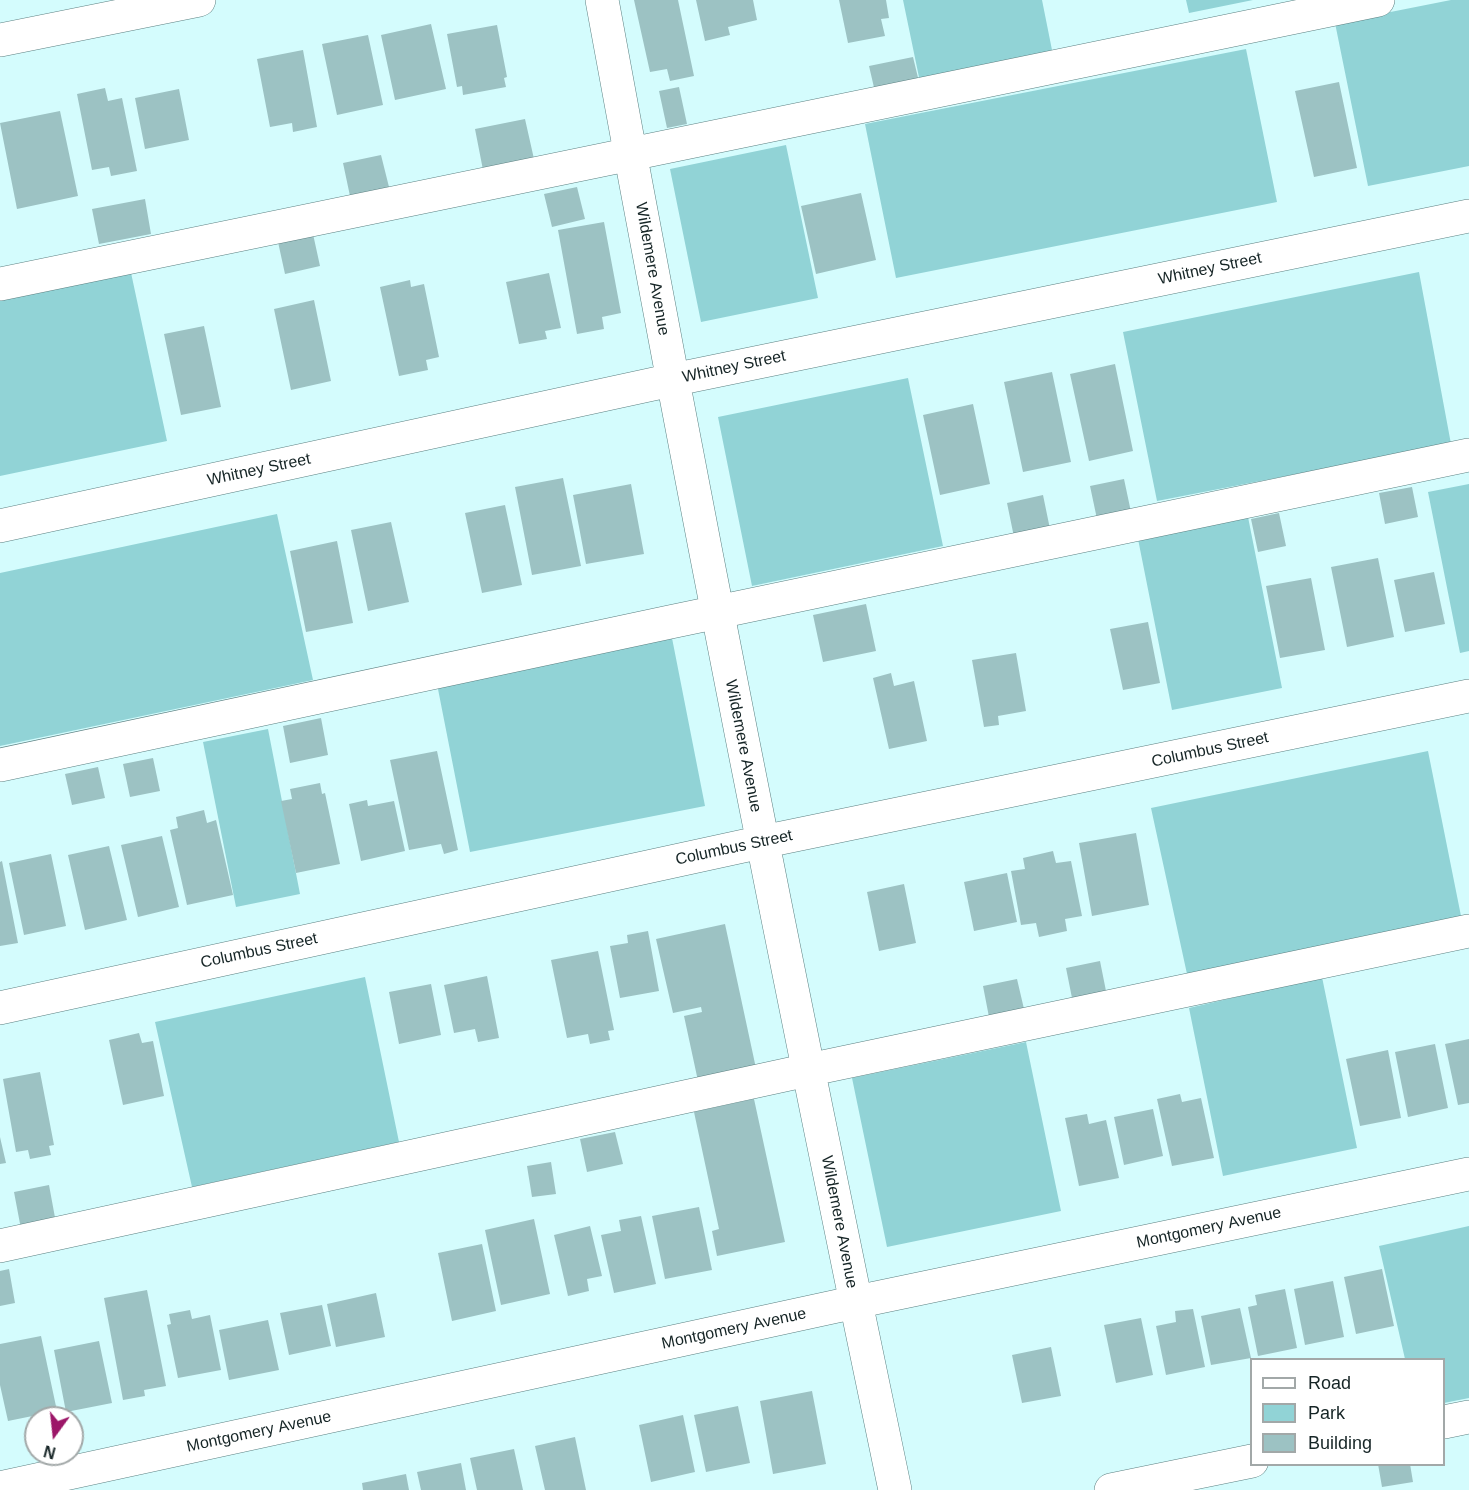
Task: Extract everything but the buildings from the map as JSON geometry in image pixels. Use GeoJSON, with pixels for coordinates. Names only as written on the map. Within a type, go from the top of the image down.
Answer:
{"type":"FeatureCollection","features":[{"type":"Feature","properties":{"kind":"street"},"geometry":{"type":"LineString","coordinates":[[0,40],[199,0]]}},
{"type":"Feature","properties":{"kind":"street","name":"Wildemere Avenue"},"geometry":{"type":"LineString","coordinates":[[602,0],[672,380],[762,842],[895,1490]]}},
{"type":"Feature","properties":{"kind":"street"},"geometry":{"type":"LineString","coordinates":[[0,284],[1378,0]]}},
{"type":"Feature","properties":{"kind":"street","name":"Whitney Street"},"geometry":{"type":"LineString","coordinates":[[0,526],[672,380],[1469,216]]}},
{"type":"Feature","properties":{"kind":"street"},"geometry":{"type":"LineString","coordinates":[[0,765],[1469,455]]}},
{"type":"Feature","properties":{"kind":"street","name":"Columbus Street"},"geometry":{"type":"LineString","coordinates":[[0,1008],[762,842],[1469,696]]}},
{"type":"Feature","properties":{"kind":"street"},"geometry":{"type":"LineString","coordinates":[[0,1246],[808,1070],[1469,931]]}},
{"type":"Feature","properties":{"kind":"street","name":"Montgomery Avenue"},"geometry":{"type":"LineString","coordinates":[[0,1488],[855,1302],[1469,1174]]}},
{"type":"Feature","properties":{"kind":"street"},"geometry":{"type":"LineString","coordinates":[[1445,1422],[1469,1417]]}},
{"type":"Feature","properties":{"kind":"street"},"geometry":{"type":"LineString","coordinates":[[1112,1490],[1250,1461]]}},
{"type":"Feature","properties":{"kind":"green space"},"geometry":{"type":"Polygon","coordinates":[[[903,0],[1042,0],[1053,55],[920,82],[903,0]]]}},
{"type":"Feature","properties":{"kind":"green space"},"geometry":{"type":"Polygon","coordinates":[[[1186,0],[1253,0],[1189,13],[1186,0]]]}},
{"type":"Feature","properties":{"kind":"green space"},"geometry":{"type":"Polygon","coordinates":[[[1451,0],[1469,0],[1469,166],[1368,186],[1335,23],[1451,0]]]}},
{"type":"Feature","properties":{"kind":"green space"},"geometry":{"type":"Polygon","coordinates":[[[1246,49],[1277,202],[896,278],[865,124],[1246,49]]]}},
{"type":"Feature","properties":{"kind":"green space"},"geometry":{"type":"Polygon","coordinates":[[[786,145],[818,298],[701,322],[670,169],[786,145]]]}},
{"type":"Feature","properties":{"kind":"green space"},"geometry":{"type":"Polygon","coordinates":[[[130,268],[167,441],[0,476],[0,295],[130,268]]]}},
{"type":"Feature","properties":{"kind":"green space"},"geometry":{"type":"Polygon","coordinates":[[[1419,272],[1451,444],[1157,501],[1123,332],[1419,272]]]}},
{"type":"Feature","properties":{"kind":"green space"},"geometry":{"type":"Polygon","coordinates":[[[908,378],[943,546],[752,586],[718,417],[908,378]]]}},
{"type":"Feature","properties":{"kind":"green space"},"geometry":{"type":"Polygon","coordinates":[[[1469,484],[1469,651],[1460,653],[1428,492],[1469,484]]]}},
{"type":"Feature","properties":{"kind":"green space"},"geometry":{"type":"Polygon","coordinates":[[[277,514],[313,680],[0,746],[0,573],[277,514]]]}},
{"type":"Feature","properties":{"kind":"green space"},"geometry":{"type":"Polygon","coordinates":[[[1248,517],[1282,688],[1172,710],[1138,539],[1248,517]]]}},
{"type":"Feature","properties":{"kind":"green space"},"geometry":{"type":"Polygon","coordinates":[[[672,638],[705,806],[470,852],[437,684],[672,638]]]}},
{"type":"Feature","properties":{"kind":"green space"},"geometry":{"type":"Polygon","coordinates":[[[268,729],[300,894],[236,907],[203,742],[268,729]]]}},
{"type":"Feature","properties":{"kind":"green space"},"geometry":{"type":"Polygon","coordinates":[[[1428,751],[1461,916],[1187,974],[1151,808],[1428,751]]]}},
{"type":"Feature","properties":{"kind":"green space"},"geometry":{"type":"Polygon","coordinates":[[[365,977],[399,1142],[192,1187],[155,1022],[365,977]]]}},
{"type":"Feature","properties":{"kind":"green space"},"geometry":{"type":"Polygon","coordinates":[[[1322,977],[1357,1148],[1223,1176],[1189,1008],[1322,977]]]}},
{"type":"Feature","properties":{"kind":"green space"},"geometry":{"type":"Polygon","coordinates":[[[1026,1042],[1061,1211],[887,1247],[852,1078],[1026,1042]]]}},
{"type":"Feature","properties":{"kind":"green space"},"geometry":{"type":"Polygon","coordinates":[[[1469,1226],[1469,1398],[1445,1403],[1445,1358],[1405,1358],[1379,1246],[1469,1226]]]}}]}
